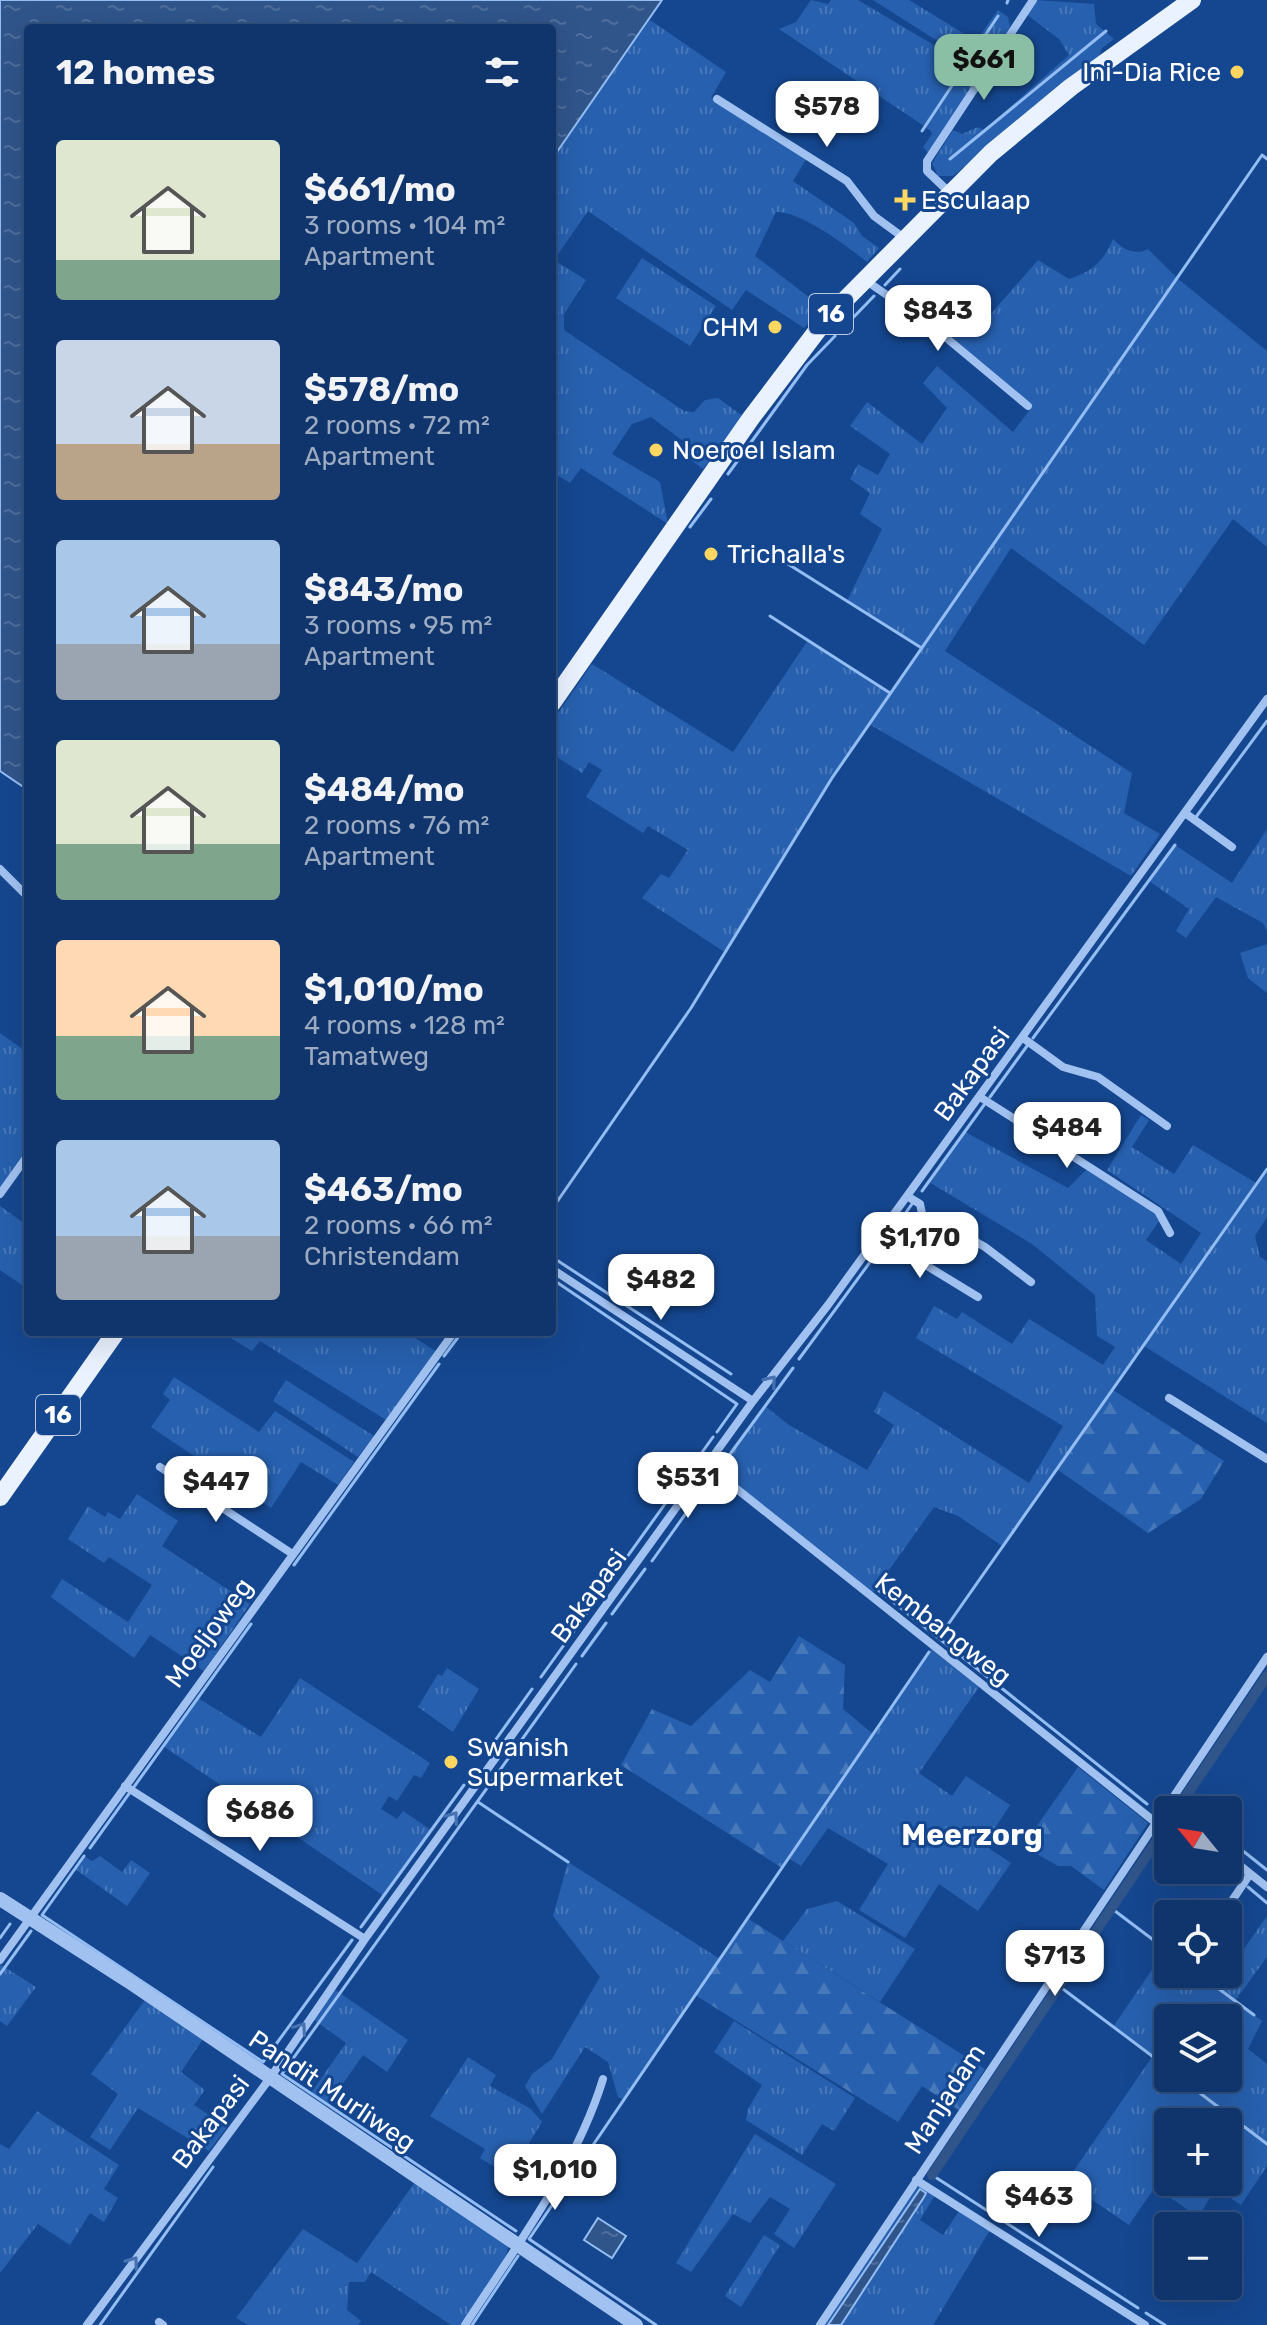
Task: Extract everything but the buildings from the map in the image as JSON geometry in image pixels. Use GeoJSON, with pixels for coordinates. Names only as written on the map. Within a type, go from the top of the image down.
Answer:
{"type":"FeatureCollection","features":[{"type":"Feature","properties":{"kind":"main road","name":"16"},"geometry":{"type":"LineString","coordinates":[[556,697],[786,369],[864,280],[991,153],[1071,87],[1192,0]]}},
{"type":"Feature","properties":{"kind":"main road","name":"16"},"geometry":{"type":"LineString","coordinates":[[0,1497],[113,1336]]}},
{"type":"Feature","properties":{"kind":"street"},"geometry":{"type":"LineString","coordinates":[[950,193],[927,171],[927,161],[1033,0]]}},
{"type":"Feature","properties":{"kind":"street"},"geometry":{"type":"LineString","coordinates":[[717,99],[847,181],[874,216],[905,239]]}},
{"type":"Feature","properties":{"kind":"street"},"geometry":{"type":"LineString","coordinates":[[864,280],[932,326],[1028,406]]}},
{"type":"Feature","properties":{"kind":"street","name":"Bakapasi"},"geometry":{"type":"LineString","coordinates":[[87,2325],[270,2078],[365,1939],[753,1401],[770,1383],[980,1097],[1267,699]]}},
{"type":"Feature","properties":{"kind":"street"},"geometry":{"type":"LineString","coordinates":[[1185,813],[1232,847]]}},
{"type":"Feature","properties":{"kind":"street"},"geometry":{"type":"LineString","coordinates":[[0,869],[24,893]]}},
{"type":"Feature","properties":{"kind":"street"},"geometry":{"type":"LineString","coordinates":[[1023,1038],[1063,1067],[1098,1077],[1167,1126]]}},
{"type":"Feature","properties":{"kind":"street"},"geometry":{"type":"LineString","coordinates":[[980,1097],[1158,1211],[1170,1233]]}},
{"type":"Feature","properties":{"kind":"street"},"geometry":{"type":"LineString","coordinates":[[0,1194],[24,1161]]}},
{"type":"Feature","properties":{"kind":"street"},"geometry":{"type":"LineString","coordinates":[[907,1196],[920,1204],[923,1218],[947,1233],[962,1234],[985,1247],[1031,1282]]}},
{"type":"Feature","properties":{"kind":"street"},"geometry":{"type":"LineString","coordinates":[[878,1236],[978,1297]]}},
{"type":"Feature","properties":{"kind":"street"},"geometry":{"type":"LineString","coordinates":[[556,1272],[753,1401]]}},
{"type":"Feature","properties":{"kind":"street","name":"Moeljoweg"},"geometry":{"type":"LineString","coordinates":[[0,1960],[29,1918],[131,1789],[291,1553],[451,1336]]}},
{"type":"Feature","properties":{"kind":"street"},"geometry":{"type":"LineString","coordinates":[[1169,1398],[1267,1459]]}},
{"type":"Feature","properties":{"kind":"street","name":"Kembangweg"},"geometry":{"type":"LineString","coordinates":[[708,1466],[1154,1821]]}},
{"type":"Feature","properties":{"kind":"street"},"geometry":{"type":"LineString","coordinates":[[160,1467],[291,1553]]}},
{"type":"Feature","properties":{"kind":"street","name":"Manjadam"},"geometry":{"type":"LineString","coordinates":[[1176,1796],[1267,1657]]}},
{"type":"Feature","properties":{"kind":"street"},"geometry":{"type":"LineString","coordinates":[[131,1789],[365,1939]]}},
{"type":"Feature","properties":{"kind":"street","name":"Manjadam"},"geometry":{"type":"LineString","coordinates":[[820,2325],[1154,1823]]}},
{"type":"Feature","properties":{"kind":"street"},"geometry":{"type":"LineString","coordinates":[[1242,1867],[1267,1887]]}},
{"type":"Feature","properties":{"kind":"street"},"geometry":{"type":"LineString","coordinates":[[1232,1900],[1250,1874]]}},
{"type":"Feature","properties":{"kind":"street","name":"Pandit Murliweg"},"geometry":{"type":"LineString","coordinates":[[0,1899],[636,2325]]}},
{"type":"Feature","properties":{"kind":"street"},"geometry":{"type":"LineString","coordinates":[[465,2325],[517,2245],[591,2119],[603,2079]]}},
{"type":"Feature","properties":{"kind":"street"},"geometry":{"type":"LineString","coordinates":[[916,2180],[1145,2325]]}},
{"type":"Feature","properties":{"kind":"green space"},"geometry":{"type":"Polygon","coordinates":[[[811,0],[828,4],[831,0],[858,0],[974,69],[977,79],[929,154],[923,147],[932,134],[930,130],[779,29],[796,22],[811,0]]]}},
{"type":"Feature","properties":{"kind":"green space"},"geometry":{"type":"Polygon","coordinates":[[[873,0],[909,0],[976,41],[998,10],[1008,17],[1010,27],[985,68],[980,68],[873,0]]]}},
{"type":"Feature","properties":{"kind":"green space"},"geometry":{"type":"Polygon","coordinates":[[[1036,0],[1094,4],[1096,24],[1114,39],[1101,49],[1100,56],[953,176],[938,176],[932,163],[953,130],[962,134],[978,127],[984,130],[1069,55],[1059,39],[1026,14],[1036,0]]]}},
{"type":"Feature","properties":{"kind":"green space"},"geometry":{"type":"Polygon","coordinates":[[[650,20],[726,72],[711,98],[807,158],[793,181],[854,223],[862,236],[879,248],[867,262],[811,223],[776,212],[755,256],[822,307],[804,328],[746,290],[732,310],[588,211],[556,257],[556,153],[650,20]]]}},
{"type":"Feature","properties":{"kind":"green space"},"geometry":{"type":"Polygon","coordinates":[[[1113,239],[1129,250],[1138,252],[1148,249],[1177,278],[1267,351],[1267,547],[1233,519],[1144,645],[1011,548],[945,651],[1132,773],[1124,813],[1160,834],[1131,876],[869,724],[832,778],[726,953],[642,898],[661,874],[669,878],[688,850],[648,826],[643,833],[586,797],[602,770],[589,762],[582,773],[556,757],[556,716],[592,664],[733,752],[808,640],[890,693],[922,648],[847,601],[882,529],[860,514],[870,493],[850,479],[858,464],[878,475],[890,454],[850,426],[867,402],[922,444],[947,408],[923,383],[937,366],[1013,432],[1032,407],[950,338],[977,306],[989,316],[1038,260],[1069,279],[1085,273],[1105,254],[1113,239]]]}},
{"type":"Feature","properties":{"kind":"green space"},"geometry":{"type":"Polygon","coordinates":[[[642,258],[716,306],[690,346],[616,298],[642,258]]]}},
{"type":"Feature","properties":{"kind":"green space"},"geometry":{"type":"Polygon","coordinates":[[[556,261],[586,280],[564,314],[564,330],[684,411],[694,412],[705,400],[718,398],[744,417],[703,469],[688,458],[691,447],[651,417],[632,424],[612,454],[660,482],[668,524],[581,468],[570,483],[556,474],[556,261]]]}},
{"type":"Feature","properties":{"kind":"green space"},"geometry":{"type":"Polygon","coordinates":[[[1267,829],[1267,931],[1263,923],[1216,897],[1186,938],[1176,931],[1189,909],[1149,881],[1175,845],[1232,883],[1267,829]]]}},
{"type":"Feature","properties":{"kind":"green space"},"geometry":{"type":"Polygon","coordinates":[[[1267,944],[1267,993],[1248,978],[1240,953],[1267,944]]]}},
{"type":"Feature","properties":{"kind":"green space"},"geometry":{"type":"Polygon","coordinates":[[[0,1033],[24,1050],[24,1155],[0,1187],[0,1033]]]}},
{"type":"Feature","properties":{"kind":"green space"},"geometry":{"type":"Polygon","coordinates":[[[1141,1115],[1149,1120],[1132,1147],[1174,1174],[1193,1145],[1256,1183],[1267,1169],[1267,1217],[1255,1236],[1260,1257],[1267,1261],[1267,1423],[1144,1346],[1004,1547],[958,1516],[934,1507],[872,1594],[718,1469],[765,1406],[789,1425],[867,1470],[894,1425],[874,1412],[884,1391],[1029,1483],[1063,1426],[916,1338],[934,1306],[957,1319],[962,1312],[1012,1344],[1029,1319],[1103,1365],[1115,1347],[1097,1336],[1095,1295],[1032,1244],[929,1182],[965,1132],[1068,1188],[1089,1167],[1154,1210],[1159,1221],[1146,1240],[1181,1264],[1201,1233],[1107,1170],[1141,1115]]]}},
{"type":"Feature","properties":{"kind":"green space"},"geometry":{"type":"Polygon","coordinates":[[[0,1206],[24,1223],[24,1286],[0,1270],[0,1206]]]}},
{"type":"Feature","properties":{"kind":"green space"},"geometry":{"type":"Polygon","coordinates":[[[228,1336],[412,1336],[437,1352],[386,1420],[260,1341],[252,1351],[228,1336]]]}},
{"type":"Feature","properties":{"kind":"green space"},"geometry":{"type":"Polygon","coordinates":[[[174,1377],[259,1432],[275,1411],[354,1462],[338,1485],[301,1462],[271,1508],[151,1427],[170,1400],[163,1394],[174,1377]]]}},
{"type":"Feature","properties":{"kind":"green space"},"geometry":{"type":"Polygon","coordinates":[[[286,1380],[374,1436],[358,1457],[273,1401],[286,1380]]]}},
{"type":"Feature","properties":{"kind":"green space"},"geometry":{"type":"Polygon","coordinates":[[[1113,1390],[1224,1461],[1201,1499],[1148,1533],[1058,1470],[1113,1390]]]}},
{"type":"Feature","properties":{"kind":"green space"},"geometry":{"type":"Polygon","coordinates":[[[137,1494],[178,1521],[162,1546],[250,1604],[204,1671],[150,1635],[134,1658],[51,1597],[62,1579],[128,1622],[152,1585],[109,1557],[104,1563],[68,1539],[88,1506],[105,1517],[108,1512],[120,1519],[137,1494]]]}},
{"type":"Feature","properties":{"kind":"green space"},"geometry":{"type":"Polygon","coordinates":[[[799,1636],[845,1665],[843,1709],[873,1734],[782,1868],[621,1765],[652,1709],[691,1726],[750,1670],[770,1682],[799,1636]]]}},
{"type":"Feature","properties":{"kind":"green space"},"geometry":{"type":"Polygon","coordinates":[[[931,1649],[979,1687],[919,1773],[952,1796],[966,1776],[1010,1805],[984,1845],[1011,1863],[978,1911],[939,1884],[905,1938],[859,1910],[888,1864],[828,1828],[801,1866],[788,1858],[931,1649]]]}},
{"type":"Feature","properties":{"kind":"green space"},"geometry":{"type":"Polygon","coordinates":[[[447,1668],[479,1689],[453,1732],[418,1707],[438,1674],[442,1676],[447,1668]]]}},
{"type":"Feature","properties":{"kind":"green space"},"geometry":{"type":"Polygon","coordinates":[[[300,1678],[430,1763],[421,1778],[414,1775],[397,1801],[389,1796],[381,1809],[397,1819],[403,1811],[431,1830],[384,1896],[163,1746],[198,1698],[261,1737],[300,1678]]]}},
{"type":"Feature","properties":{"kind":"green space"},"geometry":{"type":"Polygon","coordinates":[[[1078,1767],[1148,1823],[1104,1890],[1071,1866],[1058,1866],[1023,1846],[1078,1767]]]}},
{"type":"Feature","properties":{"kind":"green space"},"geometry":{"type":"Polygon","coordinates":[[[84,1856],[92,1861],[100,1856],[122,1872],[131,1860],[150,1873],[127,1906],[75,1869],[84,1856]]]}},
{"type":"Feature","properties":{"kind":"green space"},"geometry":{"type":"Polygon","coordinates":[[[568,1862],[720,1959],[624,2100],[618,2097],[608,2062],[585,2047],[542,2114],[525,2086],[532,2074],[552,2059],[600,1977],[553,1916],[568,1862]]]}},
{"type":"Feature","properties":{"kind":"green space"},"geometry":{"type":"Polygon","coordinates":[[[837,1901],[915,1949],[880,2002],[783,1941],[807,1909],[837,1901]]]}},
{"type":"Feature","properties":{"kind":"green space"},"geometry":{"type":"Polygon","coordinates":[[[1267,1916],[1267,1957],[1235,2001],[1239,2004],[1154,2004],[1154,2092],[1242,2092],[1242,2006],[1262,2021],[1248,2049],[1267,2064],[1267,2166],[1241,2205],[1228,2196],[1242,2196],[1242,2108],[1154,2108],[1154,2188],[1129,2225],[1066,2182],[1152,2057],[1113,2027],[1154,1967],[1154,1988],[1242,1988],[1242,1952],[1267,1916]]]}},
{"type":"Feature","properties":{"kind":"green space"},"geometry":{"type":"Polygon","coordinates":[[[747,1918],[985,2069],[959,2110],[922,2086],[898,2122],[695,1995],[747,1918]]]}},
{"type":"Feature","properties":{"kind":"green space"},"geometry":{"type":"Polygon","coordinates":[[[0,1964],[36,1987],[7,2026],[0,2021],[0,1964]]]}},
{"type":"Feature","properties":{"kind":"green space"},"geometry":{"type":"Polygon","coordinates":[[[334,1989],[408,2040],[387,2072],[363,2055],[328,2105],[311,2093],[346,2043],[313,2019],[334,1989]]]}},
{"type":"Feature","properties":{"kind":"green space"},"geometry":{"type":"Polygon","coordinates":[[[145,2000],[203,2039],[181,2072],[205,2090],[194,2105],[227,2127],[209,2151],[138,2108],[110,2150],[90,2137],[118,2094],[91,2074],[145,2000]]]}},
{"type":"Feature","properties":{"kind":"green space"},"geometry":{"type":"Polygon","coordinates":[[[734,2021],[855,2098],[834,2131],[822,2124],[802,2155],[746,2120],[748,2109],[762,2085],[714,2052],[734,2021]]]}},
{"type":"Feature","properties":{"kind":"green space"},"geometry":{"type":"Polygon","coordinates":[[[468,2057],[496,2075],[490,2086],[531,2109],[542,2122],[509,2176],[480,2158],[485,2149],[430,2116],[468,2057]]]}},
{"type":"Feature","properties":{"kind":"green space"},"geometry":{"type":"Polygon","coordinates":[[[37,2111],[119,2165],[104,2189],[118,2198],[104,2222],[90,2213],[70,2245],[38,2224],[0,2273],[0,2144],[9,2149],[37,2111]]]}},
{"type":"Feature","properties":{"kind":"green space"},"geometry":{"type":"Polygon","coordinates":[[[755,2134],[836,2184],[794,2248],[774,2234],[790,2209],[770,2197],[750,2223],[733,2214],[691,2272],[676,2263],[755,2134]]]}},
{"type":"Feature","properties":{"kind":"green space"},"geometry":{"type":"Polygon","coordinates":[[[415,2182],[508,2247],[506,2257],[461,2325],[451,2325],[371,2272],[365,2282],[349,2282],[347,2310],[361,2321],[358,2325],[248,2325],[236,2318],[303,2229],[357,2263],[415,2182]]]}},
{"type":"Feature","properties":{"kind":"green space"},"geometry":{"type":"Polygon","coordinates":[[[920,2186],[935,2195],[920,2220],[943,2235],[959,2211],[990,2230],[933,2325],[841,2325],[924,2197],[920,2190],[828,2325],[823,2325],[915,2188],[920,2186]]]}},
{"type":"Feature","properties":{"kind":"green space"},"geometry":{"type":"Polygon","coordinates":[[[1168,2196],[1211,2196],[1201,2212],[1191,2212],[1168,2196]]]}},
{"type":"Feature","properties":{"kind":"green space"},"geometry":{"type":"Polygon","coordinates":[[[764,2235],[780,2245],[741,2307],[725,2296],[764,2235]]]}},
{"type":"Feature","properties":{"kind":"water"},"geometry":{"type":"Polygon","coordinates":[[[0,0],[662,0],[556,153],[556,24],[24,24],[24,787],[0,771],[0,0]]]}},
{"type":"Feature","properties":{"kind":"water"},"geometry":{"type":"Polygon","coordinates":[[[920,2189],[926,2193],[924,2197],[841,2325],[828,2325],[920,2189]]]}},
{"type":"Feature","properties":{"kind":"water"},"geometry":{"type":"Polygon","coordinates":[[[598,2218],[626,2236],[612,2258],[584,2240],[598,2218]]]}},
{"type":"Feature","properties":{"kind":"waterway"},"geometry":{"type":"LineString","coordinates":[[970,58],[998,16]]}},
{"type":"Feature","properties":{"kind":"waterway"},"geometry":{"type":"LineString","coordinates":[[950,159],[1106,31]]}},
{"type":"Feature","properties":{"kind":"waterway"},"geometry":{"type":"LineString","coordinates":[[922,131],[965,66]]}},
{"type":"Feature","properties":{"kind":"waterway"},"geometry":{"type":"LineString","coordinates":[[556,1203],[691,1008],[832,778],[1262,155],[1267,159]]}},
{"type":"Feature","properties":{"kind":"waterway"},"geometry":{"type":"LineString","coordinates":[[885,285],[900,269]]}},
{"type":"Feature","properties":{"kind":"waterway"},"geometry":{"type":"LineString","coordinates":[[846,325],[874,296]]}},
{"type":"Feature","properties":{"kind":"waterway"},"geometry":{"type":"LineString","coordinates":[[728,474],[807,365],[835,336]]}},
{"type":"Feature","properties":{"kind":"waterway"},"geometry":{"type":"LineString","coordinates":[[690,527],[711,499]]}},
{"type":"Feature","properties":{"kind":"waterway"},"geometry":{"type":"LineString","coordinates":[[788,564],[920,647]]}},
{"type":"Feature","properties":{"kind":"waterway"},"geometry":{"type":"LineString","coordinates":[[770,616],[890,693]]}},
{"type":"Feature","properties":{"kind":"waterway"},"geometry":{"type":"LineString","coordinates":[[1196,817],[1267,721]]}},
{"type":"Feature","properties":{"kind":"waterway"},"geometry":{"type":"LineString","coordinates":[[1033,1038],[1175,845]]}},
{"type":"Feature","properties":{"kind":"waterway"},"geometry":{"type":"LineString","coordinates":[[990,1097],[1027,1046]]}},
{"type":"Feature","properties":{"kind":"waterway"},"geometry":{"type":"LineString","coordinates":[[922,1191],[984,1105]]}},
{"type":"Feature","properties":{"kind":"waterway"},"geometry":{"type":"LineString","coordinates":[[940,1636],[1267,1169]]}},
{"type":"Feature","properties":{"kind":"waterway"},"geometry":{"type":"LineString","coordinates":[[890,1235],[912,1204]]}},
{"type":"Feature","properties":{"kind":"waterway"},"geometry":{"type":"LineString","coordinates":[[799,1359],[884,1243]]}},
{"type":"Feature","properties":{"kind":"waterway"},"geometry":{"type":"LineString","coordinates":[[556,1260],[731,1374]]}},
{"type":"Feature","properties":{"kind":"waterway"},"geometry":{"type":"LineString","coordinates":[[556,1282],[737,1404],[717,1432]]}},
{"type":"Feature","properties":{"kind":"waterway"},"geometry":{"type":"LineString","coordinates":[[444,1356],[459,1336]]}},
{"type":"Feature","properties":{"kind":"waterway"},"geometry":{"type":"LineString","coordinates":[[294,1565],[439,1364]]}},
{"type":"Feature","properties":{"kind":"waterway"},"geometry":{"type":"LineString","coordinates":[[722,1465],[793,1368]]}},
{"type":"Feature","properties":{"kind":"waterway"},"geometry":{"type":"LineString","coordinates":[[541,1677],[713,1437]]}},
{"type":"Feature","properties":{"kind":"waterway"},"geometry":{"type":"LineString","coordinates":[[652,1561],[711,1478]]}},
{"type":"Feature","properties":{"kind":"waterway"},"geometry":{"type":"LineString","coordinates":[[612,1614],[645,1569]]}},
{"type":"Feature","properties":{"kind":"waterway"},"geometry":{"type":"LineString","coordinates":[[877,1589],[1147,1804]]}},
{"type":"Feature","properties":{"kind":"waterway"},"geometry":{"type":"LineString","coordinates":[[582,1656],[606,1623]]}},
{"type":"Feature","properties":{"kind":"waterway"},"geometry":{"type":"LineString","coordinates":[[90,1848],[251,1624]]}},
{"type":"Feature","properties":{"kind":"waterway"},"geometry":{"type":"LineString","coordinates":[[656,2325],[529,2239],[929,1652]]}},
{"type":"Feature","properties":{"kind":"waterway"},"geometry":{"type":"LineString","coordinates":[[516,2231],[282,2074],[576,1664]]}},
{"type":"Feature","properties":{"kind":"waterway"},"geometry":{"type":"LineString","coordinates":[[1186,1796],[1267,1676]]}},
{"type":"Feature","properties":{"kind":"waterway"},"geometry":{"type":"LineString","coordinates":[[489,1749],[532,1689]]}},
{"type":"Feature","properties":{"kind":"waterway"},"geometry":{"type":"LineString","coordinates":[[361,1927],[464,1785]]}},
{"type":"Feature","properties":{"kind":"waterway"},"geometry":{"type":"LineString","coordinates":[[478,1802],[568,1862]]}},
{"type":"Feature","properties":{"kind":"waterway"},"geometry":{"type":"LineString","coordinates":[[932,2175],[1154,1845]]}},
{"type":"Feature","properties":{"kind":"waterway"},"geometry":{"type":"LineString","coordinates":[[1242,1850],[1267,1870]]}},
{"type":"Feature","properties":{"kind":"waterway"},"geometry":{"type":"LineString","coordinates":[[84,1856],[42,1915],[263,2062],[352,1940]]}},
{"type":"Feature","properties":{"kind":"waterway"},"geometry":{"type":"LineString","coordinates":[[1248,1887],[1267,1903]]}},
{"type":"Feature","properties":{"kind":"waterway"},"geometry":{"type":"LineString","coordinates":[[1111,1908],[1154,1940]]}},
{"type":"Feature","properties":{"kind":"waterway"},"geometry":{"type":"LineString","coordinates":[[0,1938],[10,1924]]}},
{"type":"Feature","properties":{"kind":"waterway"},"geometry":{"type":"LineString","coordinates":[[0,1974],[31,1931]]}},
{"type":"Feature","properties":{"kind":"waterway"},"geometry":{"type":"LineString","coordinates":[[1059,1986],[1154,2057]]}},
{"type":"Feature","properties":{"kind":"waterway"},"geometry":{"type":"LineString","coordinates":[[1218,1988],[1254,2015]]}},
{"type":"Feature","properties":{"kind":"waterway"},"geometry":{"type":"LineString","coordinates":[[1198,2092],[1267,2144]]}},
{"type":"Feature","properties":{"kind":"waterway"},"geometry":{"type":"LineString","coordinates":[[100,2325],[213,2167]]}},
{"type":"Feature","properties":{"kind":"waterway"},"geometry":{"type":"LineString","coordinates":[[932,2175],[1138,2308]]}},
{"type":"Feature","properties":{"kind":"waterway"},"geometry":{"type":"LineString","coordinates":[[472,2325],[518,2256]]}},
{"type":"Feature","properties":{"kind":"waterway"},"geometry":{"type":"LineString","coordinates":[[1146,2313],[1165,2325]]}},
{"type":"Feature","properties":{"kind":"place","name":"Ini-Dia Rice"},"geometry":{"type":"Point","coordinates":[1237,72]}},
{"type":"Feature","properties":{"kind":"place","name":"Esculaap"},"geometry":{"type":"Point","coordinates":[905,200]}},
{"type":"Feature","properties":{"kind":"place","name":"CHM"},"geometry":{"type":"Point","coordinates":[775,327]}},
{"type":"Feature","properties":{"kind":"place","name":"Noeroel Islam"},"geometry":{"type":"Point","coordinates":[656,450]}},
{"type":"Feature","properties":{"kind":"place","name":"Trichalla's"},"geometry":{"type":"Point","coordinates":[711,554]}},
{"type":"Feature","properties":{"kind":"place","name":"Swanish Supermarket"},"geometry":{"type":"Point","coordinates":[451,1762]}},
{"type":"Feature","properties":{"kind":"district","name":"Meerzorg"},"geometry":{"type":"Point","coordinates":[972,1835]}}]}
